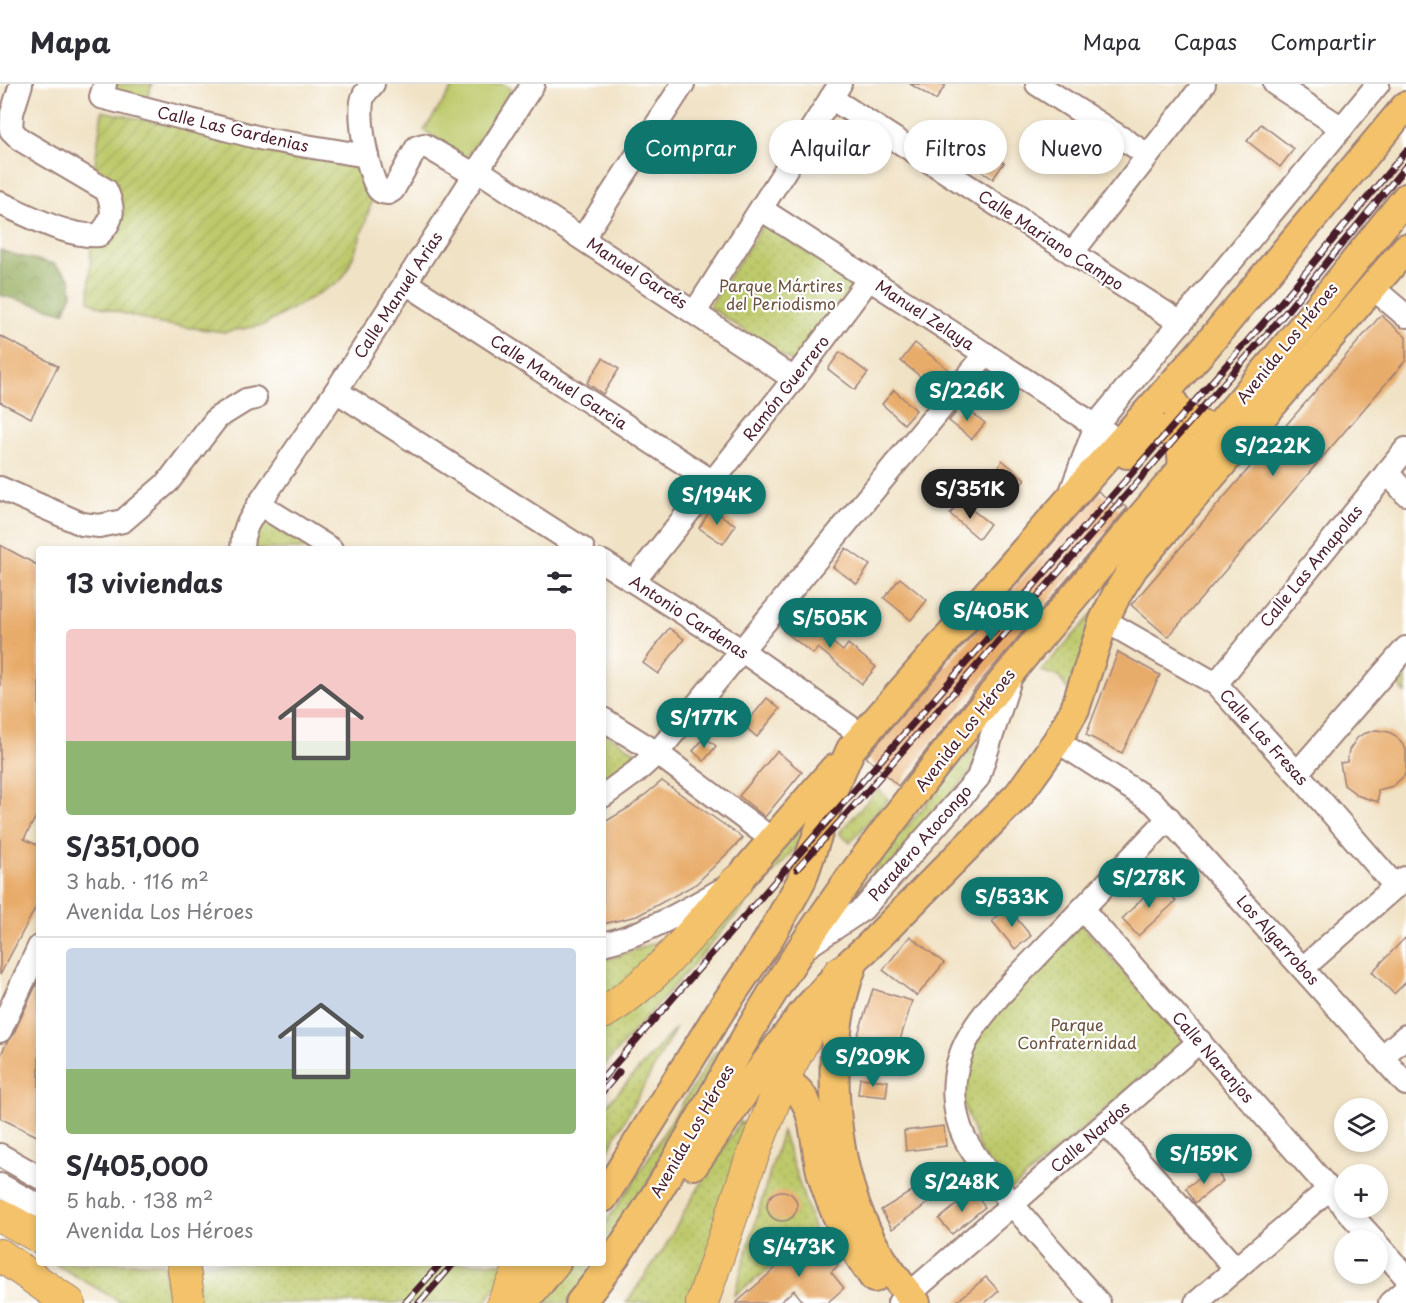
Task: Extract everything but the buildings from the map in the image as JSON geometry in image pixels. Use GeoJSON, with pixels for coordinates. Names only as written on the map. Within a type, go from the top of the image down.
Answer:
{"type":"FeatureCollection","features":[{"type":"Feature","properties":{"kind":"highway"},"geometry":{"type":"LineString","coordinates":[[606,1011],[629,996],[647,980],[737,881]]}},
{"type":"Feature","properties":{"kind":"highway"},"geometry":{"type":"LineString","coordinates":[[702,1303],[748,1168],[782,1081],[847,966]]}},
{"type":"Feature","properties":{"kind":"highway"},"geometry":{"type":"LineString","coordinates":[[0,1215],[36,1235]]}},
{"type":"Feature","properties":{"kind":"highway"},"geometry":{"type":"LineString","coordinates":[[0,1255],[69,1303]]}},
{"type":"Feature","properties":{"kind":"highway"},"geometry":{"type":"LineString","coordinates":[[183,1266],[189,1303]]}},
{"type":"Feature","properties":{"kind":"highway"},"geometry":{"type":"LineString","coordinates":[[503,1303],[538,1275]]}},
{"type":"Feature","properties":{"kind":"main road"},"geometry":{"type":"LineString","coordinates":[[737,881],[1068,500],[1203,351],[1406,106]]}},
{"type":"Feature","properties":{"kind":"main road","name":"Avenida Los Héroes"},"geometry":{"type":"LineString","coordinates":[[580,1303],[636,1227],[679,1158],[750,1031],[799,952],[884,833],[1012,670],[1258,379],[1406,198]]}},
{"type":"Feature","properties":{"kind":"main road","name":"Avenida Los Héroes"},"geometry":{"type":"LineString","coordinates":[[602,1275],[633,1259],[721,1125],[803,1013],[1019,794],[1057,741],[1075,709],[1104,620],[1134,567],[1406,248]]}},
{"type":"Feature","properties":{"kind":"main road"},"geometry":{"type":"LineString","coordinates":[[1258,379],[1297,377]]}},
{"type":"Feature","properties":{"kind":"main road"},"geometry":{"type":"LineString","coordinates":[[1167,391],[1183,417],[1194,424],[1216,429]]}},
{"type":"Feature","properties":{"kind":"main road"},"geometry":{"type":"LineString","coordinates":[[1089,477],[1117,463],[1145,436],[1159,430],[1170,432],[1178,439],[1183,452],[1182,469]]}},
{"type":"Feature","properties":{"kind":"main road"},"geometry":{"type":"LineString","coordinates":[[606,1193],[767,942],[801,882],[834,787],[857,742]]}},
{"type":"Feature","properties":{"kind":"main road"},"geometry":{"type":"LineString","coordinates":[[847,966],[847,981],[841,1005],[837,1047],[835,1099],[844,1169],[867,1232],[904,1301]]}},
{"type":"Feature","properties":{"kind":"main road"},"geometry":{"type":"LineString","coordinates":[[750,1084],[763,1080],[782,1081],[800,1093],[808,1106],[821,1170],[837,1219],[849,1241],[904,1301]]}},
{"type":"Feature","properties":{"kind":"street"},"geometry":{"type":"LineString","coordinates":[[0,202],[46,224],[88,236],[99,235],[108,226],[113,213],[106,190],[21,140],[11,130],[12,113],[21,84]]}},
{"type":"Feature","properties":{"kind":"street"},"geometry":{"type":"LineString","coordinates":[[367,156],[361,120],[363,95],[373,84]]}},
{"type":"Feature","properties":{"kind":"street","name":"Calle Manuel Arias"},"geometry":{"type":"LineString","coordinates":[[242,546],[247,525],[259,504],[336,391],[533,84]]}},
{"type":"Feature","properties":{"kind":"street"},"geometry":{"type":"LineString","coordinates":[[583,238],[683,84]]}},
{"type":"Feature","properties":{"kind":"street"},"geometry":{"type":"LineString","coordinates":[[1036,84],[1148,155]]}},
{"type":"Feature","properties":{"kind":"street"},"geometry":{"type":"LineString","coordinates":[[1072,253],[1204,84]]}},
{"type":"Feature","properties":{"kind":"street"},"geometry":{"type":"LineString","coordinates":[[1275,84],[1342,128]]}},
{"type":"Feature","properties":{"kind":"street"},"geometry":{"type":"LineString","coordinates":[[1068,500],[1095,425],[1378,84]]}},
{"type":"Feature","properties":{"kind":"street","name":"Calle Las Gardenias"},"geometry":{"type":"LineString","coordinates":[[103,90],[264,139],[367,156]]}},
{"type":"Feature","properties":{"kind":"street"},"geometry":{"type":"LineString","coordinates":[[695,312],[836,91]]}},
{"type":"Feature","properties":{"kind":"street","name":"Calle Mariano Campo"},"geometry":{"type":"LineString","coordinates":[[836,91],[1072,253],[1180,322]]}},
{"type":"Feature","properties":{"kind":"street","name":"Manuel Garcés"},"geometry":{"type":"LineString","coordinates":[[367,156],[381,192],[388,193],[393,190],[417,147],[424,145],[477,172],[583,238],[794,379]]}},
{"type":"Feature","properties":{"kind":"street","name":"Manuel Zelaya"},"geometry":{"type":"LineString","coordinates":[[761,209],[1120,441]]}},
{"type":"Feature","properties":{"kind":"street","name":"Ramón Guerrero"},"geometry":{"type":"LineString","coordinates":[[634,581],[794,379],[869,279]]}},
{"type":"Feature","properties":{"kind":"street","name":"Calle Manuel Garcia"},"geometry":{"type":"LineString","coordinates":[[406,283],[713,482]]}},
{"type":"Feature","properties":{"kind":"street"},"geometry":{"type":"LineString","coordinates":[[1373,288],[1406,316]]}},
{"type":"Feature","properties":{"kind":"street"},"geometry":{"type":"LineString","coordinates":[[606,794],[657,753],[986,354]]}},
{"type":"Feature","properties":{"kind":"street"},"geometry":{"type":"LineString","coordinates":[[336,391],[578,546]]}},
{"type":"Feature","properties":{"kind":"street"},"geometry":{"type":"LineString","coordinates":[[0,488],[82,524],[99,526],[123,521],[168,482],[217,418],[246,400],[255,398]]}},
{"type":"Feature","properties":{"kind":"street","name":"Calle Las Amapolas"},"geometry":{"type":"LineString","coordinates":[[1216,684],[1406,449]]}},
{"type":"Feature","properties":{"kind":"street"},"geometry":{"type":"LineString","coordinates":[[1387,472],[1406,494]]}},
{"type":"Feature","properties":{"kind":"street"},"geometry":{"type":"LineString","coordinates":[[259,504],[326,546]]}},
{"type":"Feature","properties":{"kind":"street","name":"Antonio Cardenas"},"geometry":{"type":"LineString","coordinates":[[606,564],[741,650],[857,742]]}},
{"type":"Feature","properties":{"kind":"street","name":"Calle Las Fresas"},"geometry":{"type":"LineString","coordinates":[[1104,620],[1216,684],[1401,883]]}},
{"type":"Feature","properties":{"kind":"street"},"geometry":{"type":"LineString","coordinates":[[1297,773],[1406,648]]}},
{"type":"Feature","properties":{"kind":"street","name":"Paradero Atocongo"},"geometry":{"type":"LineString","coordinates":[[799,952],[863,909],[978,778],[1012,670]]}},
{"type":"Feature","properties":{"kind":"street"},"geometry":{"type":"LineString","coordinates":[[606,721],[657,753],[773,840]]}},
{"type":"Feature","properties":{"kind":"street","name":"Los Algarrobos"},"geometry":{"type":"LineString","coordinates":[[1057,741],[1149,798],[1406,1084]]}},
{"type":"Feature","properties":{"kind":"street"},"geometry":{"type":"LineString","coordinates":[[1099,1303],[1012,1205],[976,1157],[964,1136],[958,1118],[955,1099],[957,1067],[966,1042],[999,996],[1169,818]]}},
{"type":"Feature","properties":{"kind":"street"},"geometry":{"type":"LineString","coordinates":[[606,943],[625,939],[671,918],[737,881]]}},
{"type":"Feature","properties":{"kind":"street"},"geometry":{"type":"LineString","coordinates":[[1303,968],[1401,883]]}},
{"type":"Feature","properties":{"kind":"street","name":"Calle Naranjos"},"geometry":{"type":"LineString","coordinates":[[1082,909],[1334,1195]]}},
{"type":"Feature","properties":{"kind":"street"},"geometry":{"type":"LineString","coordinates":[[0,1031],[36,953]]}},
{"type":"Feature","properties":{"kind":"street"},"geometry":{"type":"LineString","coordinates":[[1382,1057],[1406,1036]]}},
{"type":"Feature","properties":{"kind":"street","name":"Calle Nardos"},"geometry":{"type":"LineString","coordinates":[[904,1301],[1200,1041]]}},
{"type":"Feature","properties":{"kind":"street"},"geometry":{"type":"LineString","coordinates":[[1106,1123],[1236,1269]]}},
{"type":"Feature","properties":{"kind":"street"},"geometry":{"type":"LineString","coordinates":[[0,1155],[36,1174]]}},
{"type":"Feature","properties":{"kind":"street"},"geometry":{"type":"LineString","coordinates":[[0,1185],[36,1204]]}},
{"type":"Feature","properties":{"kind":"street"},"geometry":{"type":"LineString","coordinates":[[1196,1303],[1329,1189]]}},
{"type":"Feature","properties":{"kind":"street","name":"Calle Naranjos"},"geometry":{"type":"LineString","coordinates":[[1355,1218],[1365,1230]]}},
{"type":"Feature","properties":{"kind":"street"},"geometry":{"type":"LineString","coordinates":[[1388,1257],[1406,1277]]}},
{"type":"Feature","properties":{"kind":"street"},"geometry":{"type":"LineString","coordinates":[[1390,1303],[1406,1289]]}},
{"type":"Feature","properties":{"kind":"green space"},"geometry":{"type":"Polygon","coordinates":[[[110,84],[152,84],[146,102],[109,90],[110,84]]]}},
{"type":"Feature","properties":{"kind":"green space"},"geometry":{"type":"Polygon","coordinates":[[[455,84],[504,84],[512,90],[466,158],[424,130],[455,84]]]}},
{"type":"Feature","properties":{"kind":"green space"},"geometry":{"type":"Polygon","coordinates":[[[102,111],[365,166],[372,194],[371,201],[354,253],[340,281],[264,325],[225,332],[160,324],[98,306],[89,300],[91,243],[106,236],[94,172],[102,111]]]}},
{"type":"Feature","properties":{"kind":"green space","name":"Parque Mártires del Periodismo"},"geometry":{"type":"Polygon","coordinates":[[[764,224],[857,285],[794,363],[709,307],[764,224]]]}},
{"type":"Feature","properties":{"kind":"green space"},"geometry":{"type":"Polygon","coordinates":[[[0,250],[54,264],[70,278],[72,294],[64,312],[0,295],[0,250]]]}},
{"type":"Feature","properties":{"kind":"green space"},"geometry":{"type":"Polygon","coordinates":[[[264,518],[308,546],[249,546],[264,518]]]}},
{"type":"Feature","properties":{"kind":"green space"},"geometry":{"type":"Polygon","coordinates":[[[1098,608],[1070,693],[1058,676],[1041,671],[1098,608]]]}},
{"type":"Feature","properties":{"kind":"green space"},"geometry":{"type":"Polygon","coordinates":[[[1406,660],[1406,694],[1392,678],[1406,660]]]}},
{"type":"Feature","properties":{"kind":"green space"},"geometry":{"type":"Polygon","coordinates":[[[606,733],[636,752],[606,781],[606,733]]]}},
{"type":"Feature","properties":{"kind":"green space"},"geometry":{"type":"Polygon","coordinates":[[[979,742],[978,763],[855,907],[848,906],[901,833],[979,742]]]}},
{"type":"Feature","properties":{"kind":"green space"},"geometry":{"type":"Polygon","coordinates":[[[878,789],[889,799],[850,843],[839,833],[878,789]]]}},
{"type":"Feature","properties":{"kind":"green space"},"geometry":{"type":"Polygon","coordinates":[[[806,813],[812,829],[606,1064],[606,1023],[806,813]]]}},
{"type":"Feature","properties":{"kind":"green space","name":"Parque Confraternidad"},"geometry":{"type":"Polygon","coordinates":[[[1080,923],[1184,1041],[1012,1189],[981,1154],[960,1092],[975,1038],[1080,923]]]}},
{"type":"Feature","properties":{"kind":"green space"},"geometry":{"type":"Polygon","coordinates":[[[667,938],[606,1005],[606,959],[667,938]]]}},
{"type":"Feature","properties":{"kind":"green space"},"geometry":{"type":"Polygon","coordinates":[[[676,1028],[606,1154],[606,1106],[676,1028]]]}},
{"type":"Feature","properties":{"kind":"green space"},"geometry":{"type":"Polygon","coordinates":[[[715,1051],[724,1052],[606,1253],[606,1222],[715,1051]]]}},
{"type":"Feature","properties":{"kind":"green space"},"geometry":{"type":"Polygon","coordinates":[[[740,1122],[753,1128],[696,1303],[626,1303],[663,1250],[740,1122]]]}},
{"type":"Feature","properties":{"kind":"green space"},"geometry":{"type":"Polygon","coordinates":[[[782,1131],[815,1231],[774,1266],[734,1295],[782,1131]]]}},
{"type":"Feature","properties":{"kind":"green space"},"geometry":{"type":"Polygon","coordinates":[[[58,1266],[164,1266],[170,1303],[122,1303],[58,1266]]]}},
{"type":"Feature","properties":{"kind":"green space"},"geometry":{"type":"Polygon","coordinates":[[[190,1266],[508,1266],[485,1303],[196,1303],[190,1266]]]}},
{"type":"Feature","properties":{"kind":"green space"},"geometry":{"type":"Polygon","coordinates":[[[574,1266],[598,1266],[569,1303],[546,1303],[574,1266]]]}},
{"type":"Feature","properties":{"kind":"railway"},"geometry":{"type":"LineString","coordinates":[[606,1075],[1278,306],[1406,151]]}},
{"type":"Feature","properties":{"kind":"railway"},"geometry":{"type":"LineString","coordinates":[[797,869],[1286,312],[1406,166]]}},
{"type":"Feature","properties":{"kind":"railway"},"geometry":{"type":"LineString","coordinates":[[606,1087],[619,1072]]}},
{"type":"Feature","properties":{"kind":"railway"},"geometry":{"type":"LineString","coordinates":[[405,1303],[438,1266]]}},
{"type":"Feature","properties":{"kind":"railway"},"geometry":{"type":"LineString","coordinates":[[419,1303],[451,1266]]}}]}
